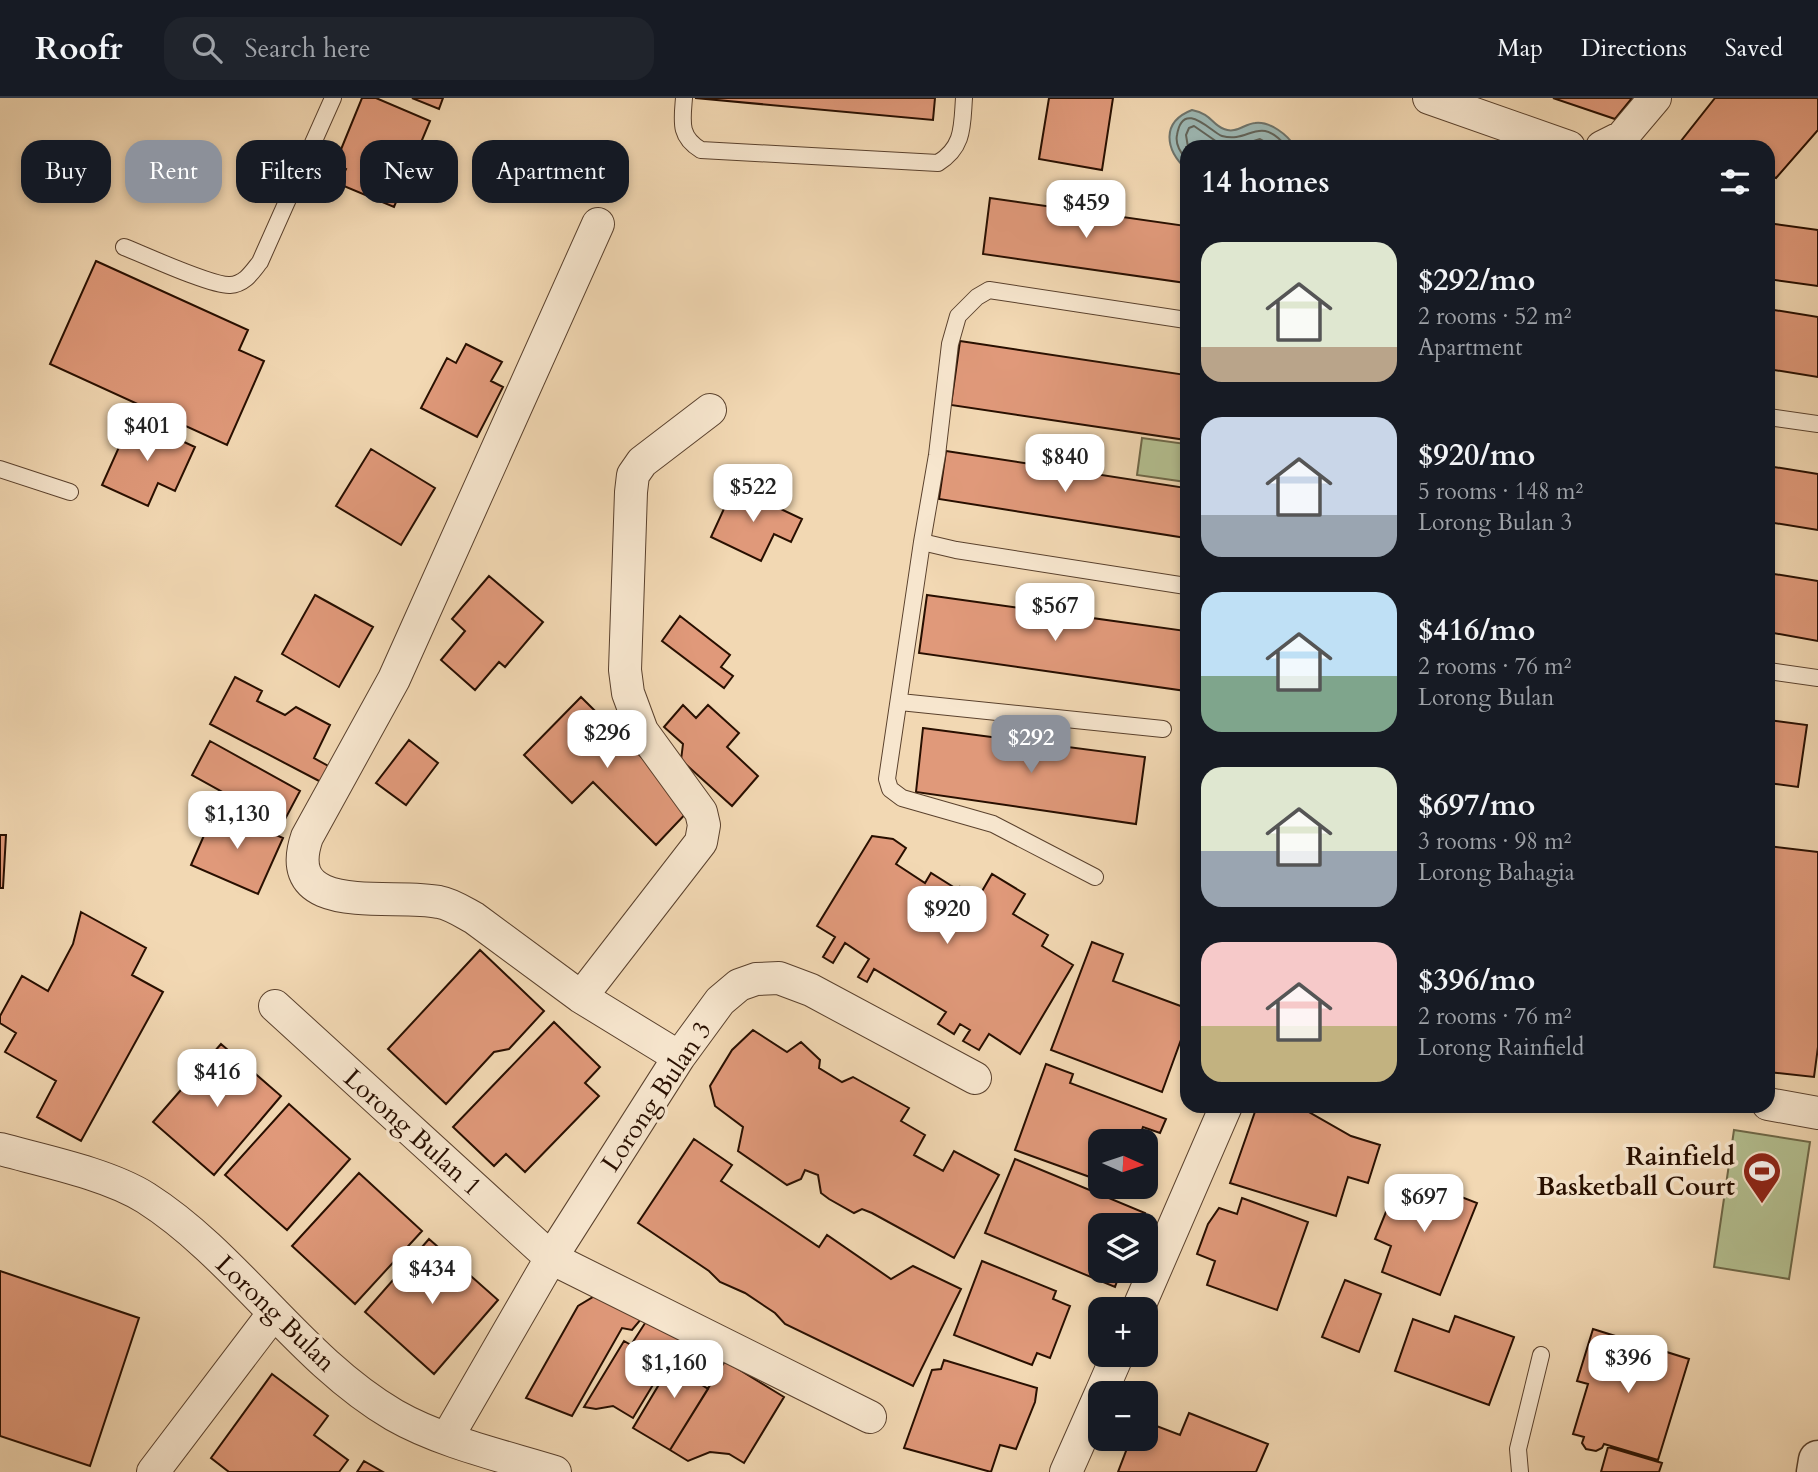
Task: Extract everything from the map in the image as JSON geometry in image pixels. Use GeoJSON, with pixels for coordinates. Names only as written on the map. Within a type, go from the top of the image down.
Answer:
{"type":"FeatureCollection","features":[{"type":"Feature","properties":{"kind":"street"},"geometry":{"type":"LineString","coordinates":[[1429,98],[1549,140]]}},
{"type":"Feature","properties":{"kind":"street"},"geometry":{"type":"LineString","coordinates":[[1616,140],[1622,137],[1655,98]]}},
{"type":"Feature","properties":{"kind":"street"},"geometry":{"type":"LineString","coordinates":[[598,224],[394,679],[307,837],[302,853],[302,869],[307,880],[319,891],[337,895],[439,902],[457,909],[474,918],[581,997],[679,1056]]}},
{"type":"Feature","properties":{"kind":"street"},"geometry":{"type":"LineString","coordinates":[[581,997],[701,842],[704,825],[701,812],[642,732],[631,702],[625,670],[633,475],[642,462],[710,410]]}},
{"type":"Feature","properties":{"kind":"street","name":"Lorong Bulan 3"},"geometry":{"type":"LineString","coordinates":[[447,1438],[551,1258],[679,1056],[720,1001],[739,985],[756,979],[779,978],[811,990],[975,1079]]}},
{"type":"Feature","properties":{"kind":"street","name":"Lorong Bulan 1"},"geometry":{"type":"LineString","coordinates":[[275,1006],[551,1258],[870,1417]]}},
{"type":"Feature","properties":{"kind":"street"},"geometry":{"type":"LineString","coordinates":[[1775,1105],[1818,1112]]}},
{"type":"Feature","properties":{"kind":"street"},"geometry":{"type":"LineString","coordinates":[[1143,1297],[1223,1113]]}},
{"type":"Feature","properties":{"kind":"street","name":"Lorong Bulan"},"geometry":{"type":"LineString","coordinates":[[0,1149],[100,1178],[144,1196],[178,1221],[273,1314],[345,1379],[376,1403],[396,1416],[447,1438],[555,1472]]}},
{"type":"Feature","properties":{"kind":"street"},"geometry":{"type":"LineString","coordinates":[[153,1472],[273,1314]]}},
{"type":"Feature","properties":{"kind":"street"},"geometry":{"type":"LineString","coordinates":[[1066,1472],[1088,1422]]}},
{"type":"Feature","properties":{"kind":"street"},"geometry":{"type":"LineString","coordinates":[[1816,1472],[1818,1460]]}},
{"type":"Feature","properties":{"kind":"lane"},"geometry":{"type":"LineString","coordinates":[[124,247],[215,282],[231,285],[246,280],[260,262],[333,98]]}},
{"type":"Feature","properties":{"kind":"lane"},"geometry":{"type":"LineString","coordinates":[[684,98],[685,134],[691,144],[701,150],[939,163],[958,146],[964,98]]}},
{"type":"Feature","properties":{"kind":"lane"},"geometry":{"type":"LineString","coordinates":[[1095,877],[993,824],[902,798],[890,789],[887,779],[937,455],[950,344],[958,316],[977,297],[989,290],[1180,319]]}},
{"type":"Feature","properties":{"kind":"lane"},"geometry":{"type":"LineString","coordinates":[[1775,418],[1818,424]]}},
{"type":"Feature","properties":{"kind":"lane"},"geometry":{"type":"LineString","coordinates":[[0,469],[70,492]]}},
{"type":"Feature","properties":{"kind":"lane"},"geometry":{"type":"LineString","coordinates":[[922,542],[956,550],[1180,585]]}},
{"type":"Feature","properties":{"kind":"lane"},"geometry":{"type":"LineString","coordinates":[[1775,672],[1818,678]]}},
{"type":"Feature","properties":{"kind":"lane"},"geometry":{"type":"LineString","coordinates":[[900,702],[1163,729]]}},
{"type":"Feature","properties":{"kind":"lane"},"geometry":{"type":"LineString","coordinates":[[1520,1472],[1518,1449],[1541,1355]]}},
{"type":"Feature","properties":{"kind":"green space"},"geometry":{"type":"Polygon","coordinates":[[[1142,438],[1180,443],[1180,481],[1137,475],[1142,438]]]}},
{"type":"Feature","properties":{"kind":"green space","name":"Rainfield Basketball Court"},"geometry":{"type":"Polygon","coordinates":[[[1734,1130],[1810,1142],[1789,1279],[1714,1267],[1734,1130]]]}},
{"type":"Feature","properties":{"kind":"water"},"geometry":{"type":"Polygon","coordinates":[[[1192,110],[1204,114],[1228,130],[1255,123],[1267,124],[1290,140],[1180,140],[1180,162],[1170,145],[1170,136],[1175,121],[1192,110]]]}},
{"type":"Feature","properties":{"kind":"building"},"geometry":{"type":"Polygon","coordinates":[[[362,98],[376,98],[430,121],[422,140],[360,140],[360,193],[346,187],[345,140],[362,98]]]}},
{"type":"Feature","properties":{"kind":"building"},"geometry":{"type":"Polygon","coordinates":[[[412,98],[443,98],[439,109],[412,98]]]}},
{"type":"Feature","properties":{"kind":"building"},"geometry":{"type":"Polygon","coordinates":[[[695,98],[935,98],[933,120],[695,98]]]}},
{"type":"Feature","properties":{"kind":"building"},"geometry":{"type":"Polygon","coordinates":[[[1049,98],[1113,98],[1102,170],[1039,159],[1049,98]]]}},
{"type":"Feature","properties":{"kind":"building"},"geometry":{"type":"Polygon","coordinates":[[[1553,98],[1632,98],[1615,119],[1553,98]]]}},
{"type":"Feature","properties":{"kind":"building"},"geometry":{"type":"Polygon","coordinates":[[[1715,98],[1818,98],[1818,130],[1776,178],[1775,140],[1682,140],[1715,98]]]}},
{"type":"Feature","properties":{"kind":"building"},"geometry":{"type":"Polygon","coordinates":[[[990,198],[1180,225],[1180,282],[983,254],[990,198]]]}},
{"type":"Feature","properties":{"kind":"building"},"geometry":{"type":"Polygon","coordinates":[[[1775,224],[1818,230],[1818,286],[1775,280],[1775,224]]]}},
{"type":"Feature","properties":{"kind":"building"},"geometry":{"type":"Polygon","coordinates":[[[96,261],[248,330],[239,350],[264,361],[227,445],[50,364],[96,261]]]}},
{"type":"Feature","properties":{"kind":"building"},"geometry":{"type":"Polygon","coordinates":[[[1775,310],[1818,317],[1818,377],[1775,370],[1775,310]]]}},
{"type":"Feature","properties":{"kind":"building"},"geometry":{"type":"Polygon","coordinates":[[[960,341],[1180,374],[1180,439],[951,405],[960,341]]]}},
{"type":"Feature","properties":{"kind":"building"},"geometry":{"type":"Polygon","coordinates":[[[466,344],[502,362],[491,381],[503,387],[477,437],[421,408],[447,358],[456,363],[466,344]]]}},
{"type":"Feature","properties":{"kind":"building"},"geometry":{"type":"Polygon","coordinates":[[[132,418],[195,447],[175,491],[158,483],[148,506],[102,485],[132,418]]]}},
{"type":"Feature","properties":{"kind":"building"},"geometry":{"type":"Polygon","coordinates":[[[371,449],[435,488],[401,545],[336,506],[371,449]]]}},
{"type":"Feature","properties":{"kind":"building"},"geometry":{"type":"Polygon","coordinates":[[[946,451],[1180,487],[1180,537],[939,499],[946,451]]]}},
{"type":"Feature","properties":{"kind":"building"},"geometry":{"type":"Polygon","coordinates":[[[1775,467],[1818,474],[1818,530],[1775,523],[1775,467]]]}},
{"type":"Feature","properties":{"kind":"building"},"geometry":{"type":"Polygon","coordinates":[[[734,487],[802,519],[791,542],[774,534],[761,561],[711,537],[734,487]]]}},
{"type":"Feature","properties":{"kind":"building"},"geometry":{"type":"Polygon","coordinates":[[[1775,574],[1818,581],[1818,641],[1775,633],[1775,574]]]}},
{"type":"Feature","properties":{"kind":"building"},"geometry":{"type":"Polygon","coordinates":[[[489,576],[543,622],[505,667],[499,662],[475,690],[441,660],[465,631],[452,619],[489,576]]]}},
{"type":"Feature","properties":{"kind":"building"},"geometry":{"type":"Polygon","coordinates":[[[315,595],[373,627],[339,687],[282,654],[315,595]]]}},
{"type":"Feature","properties":{"kind":"building"},"geometry":{"type":"Polygon","coordinates":[[[927,595],[1180,630],[1180,690],[919,653],[927,595]]]}},
{"type":"Feature","properties":{"kind":"building"},"geometry":{"type":"Polygon","coordinates":[[[680,616],[730,655],[721,667],[733,676],[724,688],[662,641],[680,616]]]}},
{"type":"Feature","properties":{"kind":"building"},"geometry":{"type":"Polygon","coordinates":[[[235,677],[262,691],[257,701],[285,715],[296,707],[330,725],[314,758],[330,767],[323,783],[210,724],[235,677]]]}},
{"type":"Feature","properties":{"kind":"building"},"geometry":{"type":"Polygon","coordinates":[[[581,697],[692,807],[656,845],[593,782],[572,803],[524,755],[581,697]]]}},
{"type":"Feature","properties":{"kind":"building"},"geometry":{"type":"Polygon","coordinates":[[[683,705],[696,718],[708,705],[739,733],[727,747],[758,776],[732,806],[681,760],[683,744],[664,727],[683,705]]]}},
{"type":"Feature","properties":{"kind":"building"},"geometry":{"type":"Polygon","coordinates":[[[1775,721],[1807,725],[1798,787],[1775,784],[1775,721]]]}},
{"type":"Feature","properties":{"kind":"building"},"geometry":{"type":"Polygon","coordinates":[[[923,728],[1145,757],[1136,824],[916,792],[923,728]]]}},
{"type":"Feature","properties":{"kind":"building"},"geometry":{"type":"Polygon","coordinates":[[[409,740],[438,763],[406,805],[376,783],[409,740]]]}},
{"type":"Feature","properties":{"kind":"building"},"geometry":{"type":"Polygon","coordinates":[[[210,741],[300,791],[282,825],[192,775],[210,741]]]}},
{"type":"Feature","properties":{"kind":"building"},"geometry":{"type":"Polygon","coordinates":[[[216,808],[283,838],[258,894],[191,865],[216,808]]]}},
{"type":"Feature","properties":{"kind":"building"},"geometry":{"type":"Polygon","coordinates":[[[0,835],[6,835],[3,888],[0,888],[0,835]]]}},
{"type":"Feature","properties":{"kind":"building"},"geometry":{"type":"Polygon","coordinates":[[[872,836],[893,839],[906,848],[896,864],[925,883],[931,873],[955,888],[947,901],[951,903],[960,887],[978,898],[992,874],[1025,894],[1013,914],[1048,935],[1042,946],[1073,965],[1020,1054],[989,1034],[979,1050],[963,1041],[970,1030],[960,1024],[954,1034],[938,1024],[946,1012],[874,969],[867,982],[858,977],[869,959],[845,943],[833,963],[823,957],[835,937],[817,926],[872,836]]]}},
{"type":"Feature","properties":{"kind":"building"},"geometry":{"type":"Polygon","coordinates":[[[1775,847],[1818,852],[1818,1047],[1814,1077],[1775,1073],[1775,847]]]}},
{"type":"Feature","properties":{"kind":"building"},"geometry":{"type":"Polygon","coordinates":[[[81,912],[146,948],[132,975],[163,992],[81,1141],[37,1117],[56,1081],[5,1052],[16,1033],[0,1023],[0,1016],[22,976],[48,991],[73,944],[81,912]]]}},
{"type":"Feature","properties":{"kind":"building"},"geometry":{"type":"Polygon","coordinates":[[[1092,942],[1123,954],[1113,981],[1180,1006],[1180,1042],[1162,1092],[1051,1050],[1092,942]]]}},
{"type":"Feature","properties":{"kind":"building"},"geometry":{"type":"Polygon","coordinates":[[[480,950],[544,1011],[509,1049],[494,1052],[446,1104],[388,1049],[480,950]]]}},
{"type":"Feature","properties":{"kind":"building"},"geometry":{"type":"Polygon","coordinates":[[[554,1022],[600,1067],[585,1083],[599,1096],[525,1172],[506,1154],[494,1166],[453,1127],[554,1022]]]}},
{"type":"Feature","properties":{"kind":"building"},"geometry":{"type":"Polygon","coordinates":[[[753,1030],[787,1052],[801,1042],[820,1060],[819,1068],[842,1082],[853,1077],[909,1108],[901,1121],[925,1135],[914,1155],[943,1171],[954,1151],[999,1175],[954,1258],[872,1213],[862,1209],[854,1213],[829,1199],[821,1193],[818,1175],[805,1170],[801,1179],[787,1185],[738,1151],[743,1127],[715,1106],[710,1086],[732,1050],[753,1030]]]}},
{"type":"Feature","properties":{"kind":"building"},"geometry":{"type":"Polygon","coordinates":[[[221,1044],[281,1096],[214,1175],[153,1122],[221,1044]]]}},
{"type":"Feature","properties":{"kind":"building"},"geometry":{"type":"Polygon","coordinates":[[[1046,1064],[1073,1074],[1070,1083],[1166,1119],[1160,1133],[1158,1129],[1143,1127],[1088,1129],[1088,1176],[1015,1150],[1046,1064]]]}},
{"type":"Feature","properties":{"kind":"building"},"geometry":{"type":"Polygon","coordinates":[[[289,1104],[350,1159],[287,1230],[225,1175],[289,1104]]]}},
{"type":"Feature","properties":{"kind":"building"},"geometry":{"type":"Polygon","coordinates":[[[1255,1113],[1311,1113],[1351,1136],[1380,1145],[1368,1183],[1348,1177],[1336,1216],[1230,1183],[1255,1113]]]}},
{"type":"Feature","properties":{"kind":"building"},"geometry":{"type":"Polygon","coordinates":[[[694,1139],[732,1165],[721,1181],[819,1247],[827,1235],[891,1279],[913,1266],[961,1289],[913,1386],[785,1324],[775,1313],[745,1293],[720,1282],[709,1271],[638,1223],[694,1139]]]}},
{"type":"Feature","properties":{"kind":"building"},"geometry":{"type":"Polygon","coordinates":[[[1015,1159],[1088,1189],[1088,1199],[1111,1199],[1145,1213],[1088,1213],[1088,1276],[985,1233],[1015,1159]]]}},
{"type":"Feature","properties":{"kind":"building"},"geometry":{"type":"Polygon","coordinates":[[[359,1173],[422,1231],[355,1304],[292,1246],[359,1173]]]}},
{"type":"Feature","properties":{"kind":"building"},"geometry":{"type":"Polygon","coordinates":[[[1410,1177],[1477,1203],[1440,1295],[1382,1272],[1391,1246],[1375,1239],[1392,1197],[1401,1200],[1410,1177]]]}},
{"type":"Feature","properties":{"kind":"building"},"geometry":{"type":"Polygon","coordinates":[[[1242,1198],[1308,1222],[1277,1310],[1207,1285],[1215,1261],[1197,1254],[1208,1224],[1219,1208],[1237,1214],[1242,1198]]]}},
{"type":"Feature","properties":{"kind":"building"},"geometry":{"type":"Polygon","coordinates":[[[429,1239],[498,1300],[434,1374],[365,1312],[429,1239]]]}},
{"type":"Feature","properties":{"kind":"building"},"geometry":{"type":"Polygon","coordinates":[[[982,1261],[1056,1291],[1053,1299],[1070,1306],[1050,1358],[1037,1353],[1032,1365],[954,1335],[982,1261]]]}},
{"type":"Feature","properties":{"kind":"building"},"geometry":{"type":"Polygon","coordinates":[[[0,1271],[139,1318],[90,1466],[0,1436],[0,1271]]]}},
{"type":"Feature","properties":{"kind":"building"},"geometry":{"type":"Polygon","coordinates":[[[1345,1280],[1381,1294],[1359,1352],[1322,1337],[1345,1280]]]}},
{"type":"Feature","properties":{"kind":"building"},"geometry":{"type":"Polygon","coordinates":[[[603,1291],[642,1318],[632,1330],[622,1328],[572,1416],[526,1398],[578,1306],[603,1291]]]}},
{"type":"Feature","properties":{"kind":"building"},"geometry":{"type":"Polygon","coordinates":[[[1455,1316],[1514,1337],[1489,1405],[1395,1371],[1413,1319],[1449,1332],[1455,1316]]]}},
{"type":"Feature","properties":{"kind":"building"},"geometry":{"type":"Polygon","coordinates":[[[647,1320],[680,1340],[633,1418],[613,1406],[596,1409],[584,1407],[624,1341],[631,1345],[647,1320]]]}},
{"type":"Feature","properties":{"kind":"building"},"geometry":{"type":"Polygon","coordinates":[[[1593,1329],[1689,1359],[1658,1460],[1604,1444],[1596,1451],[1586,1449],[1582,1443],[1584,1437],[1573,1434],[1588,1384],[1577,1381],[1593,1329]]]}},
{"type":"Feature","properties":{"kind":"building"},"geometry":{"type":"Polygon","coordinates":[[[682,1346],[710,1363],[699,1383],[708,1389],[670,1450],[633,1428],[682,1346]]]}},
{"type":"Feature","properties":{"kind":"building"},"geometry":{"type":"Polygon","coordinates":[[[944,1360],[1037,1388],[1035,1402],[1016,1449],[1000,1445],[991,1472],[904,1448],[932,1370],[941,1369],[944,1360]]]}},
{"type":"Feature","properties":{"kind":"building"},"geometry":{"type":"Polygon","coordinates":[[[725,1361],[784,1397],[744,1463],[729,1454],[710,1452],[688,1461],[670,1450],[725,1361]]]}},
{"type":"Feature","properties":{"kind":"building"},"geometry":{"type":"Polygon","coordinates":[[[272,1374],[328,1416],[314,1435],[348,1460],[339,1472],[229,1472],[211,1458],[272,1374]]]}},
{"type":"Feature","properties":{"kind":"building"},"geometry":{"type":"Polygon","coordinates":[[[1189,1413],[1268,1444],[1256,1472],[1118,1472],[1126,1451],[1158,1451],[1158,1427],[1180,1435],[1189,1413]]]}},
{"type":"Feature","properties":{"kind":"building"},"geometry":{"type":"Polygon","coordinates":[[[1608,1447],[1662,1463],[1659,1472],[1601,1472],[1608,1447]]]}},
{"type":"Feature","properties":{"kind":"building"},"geometry":{"type":"Polygon","coordinates":[[[364,1461],[383,1472],[357,1472],[364,1461]]]}},
{"type":"Feature","properties":{"kind":"place","name":"Rainfield Basketball Court"},"geometry":{"type":"Point","coordinates":[1762,1205]}}]}
